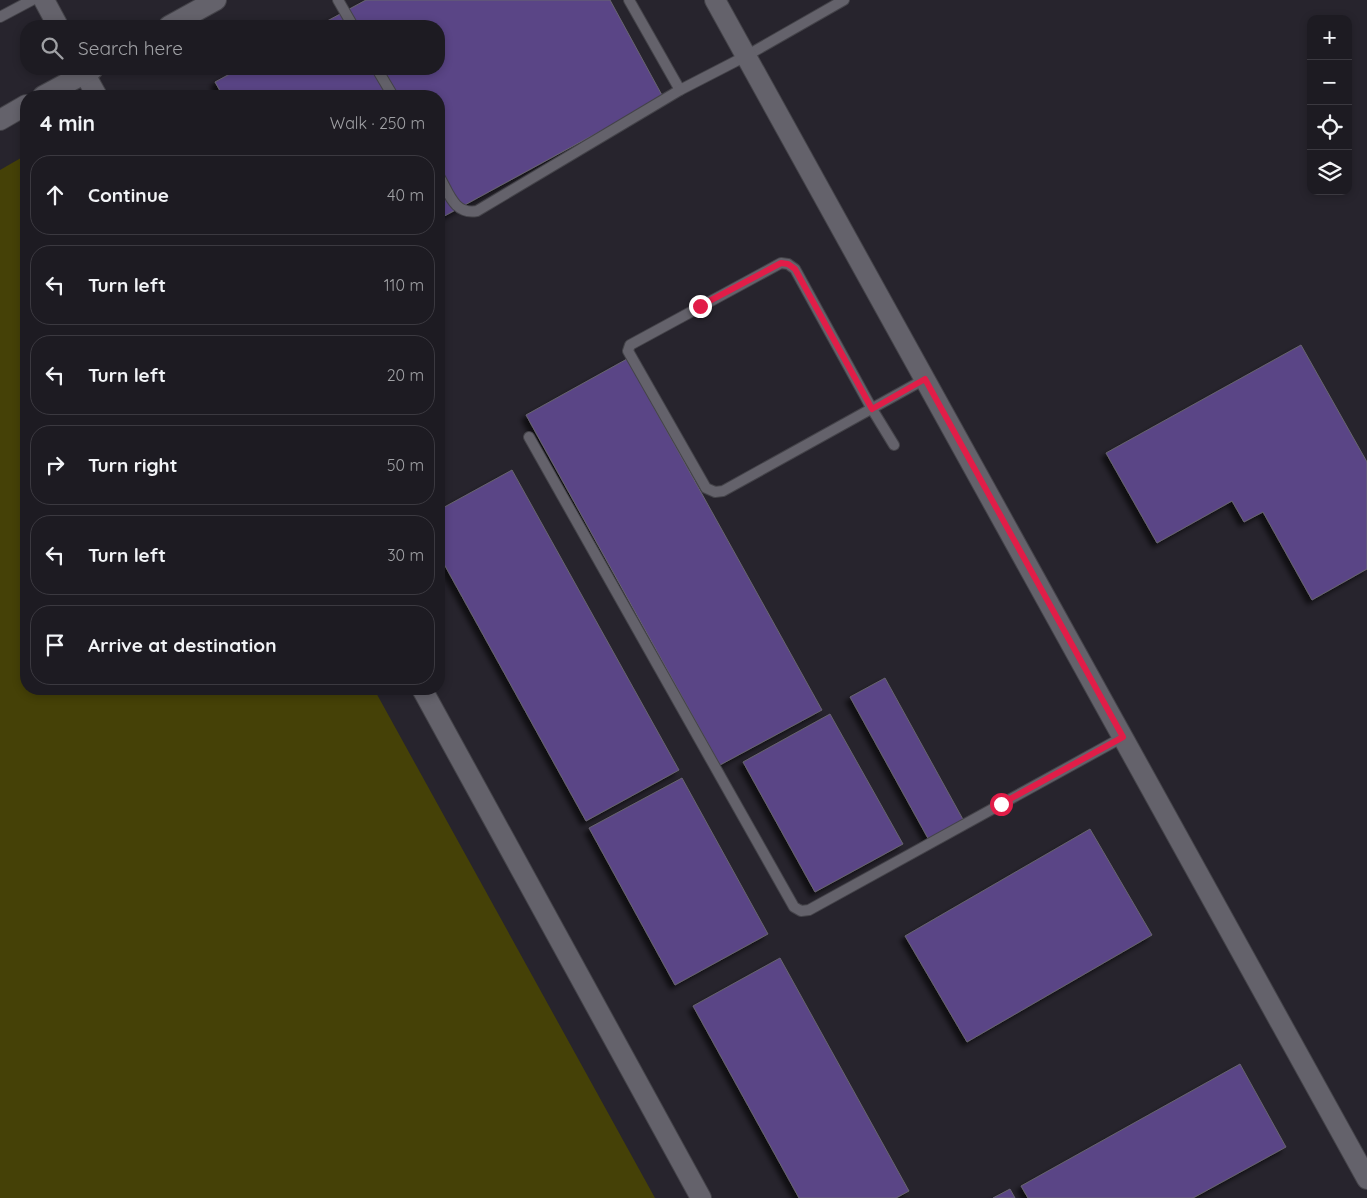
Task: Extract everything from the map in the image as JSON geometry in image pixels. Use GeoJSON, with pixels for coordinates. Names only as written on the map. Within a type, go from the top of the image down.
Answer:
{"type":"FeatureCollection","features":[{"type":"Feature","properties":{"kind":"street"},"geometry":{"type":"LineString","coordinates":[[44,0],[55,20]]}},
{"type":"Feature","properties":{"kind":"street"},"geometry":{"type":"LineString","coordinates":[[180,20],[216,0]]}},
{"type":"Feature","properties":{"kind":"street"},"geometry":{"type":"LineString","coordinates":[[715,0],[1367,1179]]}},
{"type":"Feature","properties":{"kind":"street"},"geometry":{"type":"LineString","coordinates":[[53,90],[78,75]]}},
{"type":"Feature","properties":{"kind":"street"},"geometry":{"type":"LineString","coordinates":[[88,75],[94,90]]}},
{"type":"Feature","properties":{"kind":"street"},"geometry":{"type":"LineString","coordinates":[[0,120],[20,109]]}},
{"type":"Feature","properties":{"kind":"street"},"geometry":{"type":"LineString","coordinates":[[425,695],[701,1198]]}},
{"type":"Feature","properties":{"kind":"lane"},"geometry":{"type":"LineString","coordinates":[[0,17],[32,0]]}},
{"type":"Feature","properties":{"kind":"lane"},"geometry":{"type":"LineString","coordinates":[[338,0],[350,20]]}},
{"type":"Feature","properties":{"kind":"lane"},"geometry":{"type":"LineString","coordinates":[[629,0],[680,90]]}},
{"type":"Feature","properties":{"kind":"lane"},"geometry":{"type":"LineString","coordinates":[[445,187],[457,208],[468,213],[477,211],[680,90],[746,56],[844,0]]}},
{"type":"Feature","properties":{"kind":"lane"},"geometry":{"type":"LineString","coordinates":[[381,75],[389,90]]}},
{"type":"Feature","properties":{"kind":"lane"},"geometry":{"type":"LineString","coordinates":[[894,445],[872,409],[795,269],[788,264],[781,263],[636,340],[630,345],[628,351],[706,488],[715,492],[723,491],[872,409],[925,379]]}},
{"type":"Feature","properties":{"kind":"lane"},"geometry":{"type":"LineString","coordinates":[[529,437],[794,907],[801,911],[809,910],[1123,737]]}},
{"type":"Feature","properties":{"kind":"shaded area"},"geometry":{"type":"Polygon","coordinates":[[[20,158],[20,695],[377,695],[655,1198],[0,1198],[0,170],[20,158]]]}},
{"type":"Feature","properties":{"kind":"building"},"geometry":{"type":"Polygon","coordinates":[[[366,0],[610,0],[663,97],[445,216],[445,90],[220,90],[215,82],[228,75],[445,75],[445,20],[329,20],[366,0]]]}},
{"type":"Feature","properties":{"kind":"building"},"geometry":{"type":"Polygon","coordinates":[[[1301,345],[1367,462],[1367,569],[1312,600],[1263,512],[1244,522],[1232,501],[1157,543],[1106,453],[1301,345]]]}},
{"type":"Feature","properties":{"kind":"building"},"geometry":{"type":"Polygon","coordinates":[[[627,359],[822,710],[720,765],[526,415],[627,359]]]}},
{"type":"Feature","properties":{"kind":"building"},"geometry":{"type":"Polygon","coordinates":[[[512,470],[679,770],[586,821],[445,566],[445,507],[512,470]]]}},
{"type":"Feature","properties":{"kind":"building"},"geometry":{"type":"Polygon","coordinates":[[[885,678],[965,823],[930,842],[850,697],[885,678]]]}},
{"type":"Feature","properties":{"kind":"building"},"geometry":{"type":"Polygon","coordinates":[[[830,714],[903,844],[815,892],[743,762],[830,714]]]}},
{"type":"Feature","properties":{"kind":"building"},"geometry":{"type":"Polygon","coordinates":[[[682,778],[768,934],[675,985],[589,828],[682,778]]]}},
{"type":"Feature","properties":{"kind":"building"},"geometry":{"type":"Polygon","coordinates":[[[1090,829],[1152,935],[967,1042],[905,936],[1090,829]]]}},
{"type":"Feature","properties":{"kind":"building"},"geometry":{"type":"Polygon","coordinates":[[[780,958],[909,1191],[896,1198],[799,1198],[693,1006],[780,958]]]}},
{"type":"Feature","properties":{"kind":"building"},"geometry":{"type":"Polygon","coordinates":[[[1240,1064],[1286,1147],[1193,1198],[1028,1198],[1021,1186],[1240,1064]]]}},
{"type":"Feature","properties":{"kind":"building"},"geometry":{"type":"Polygon","coordinates":[[[1010,1189],[1015,1198],[993,1198],[1010,1189]]]}},
{"type":"Feature","properties":{"kind":"route"},"geometry":{"type":"LineString","coordinates":[[700,306],[781,263],[788,264],[795,269],[872,409],[925,379],[1123,737],[1001,804]]}}]}
